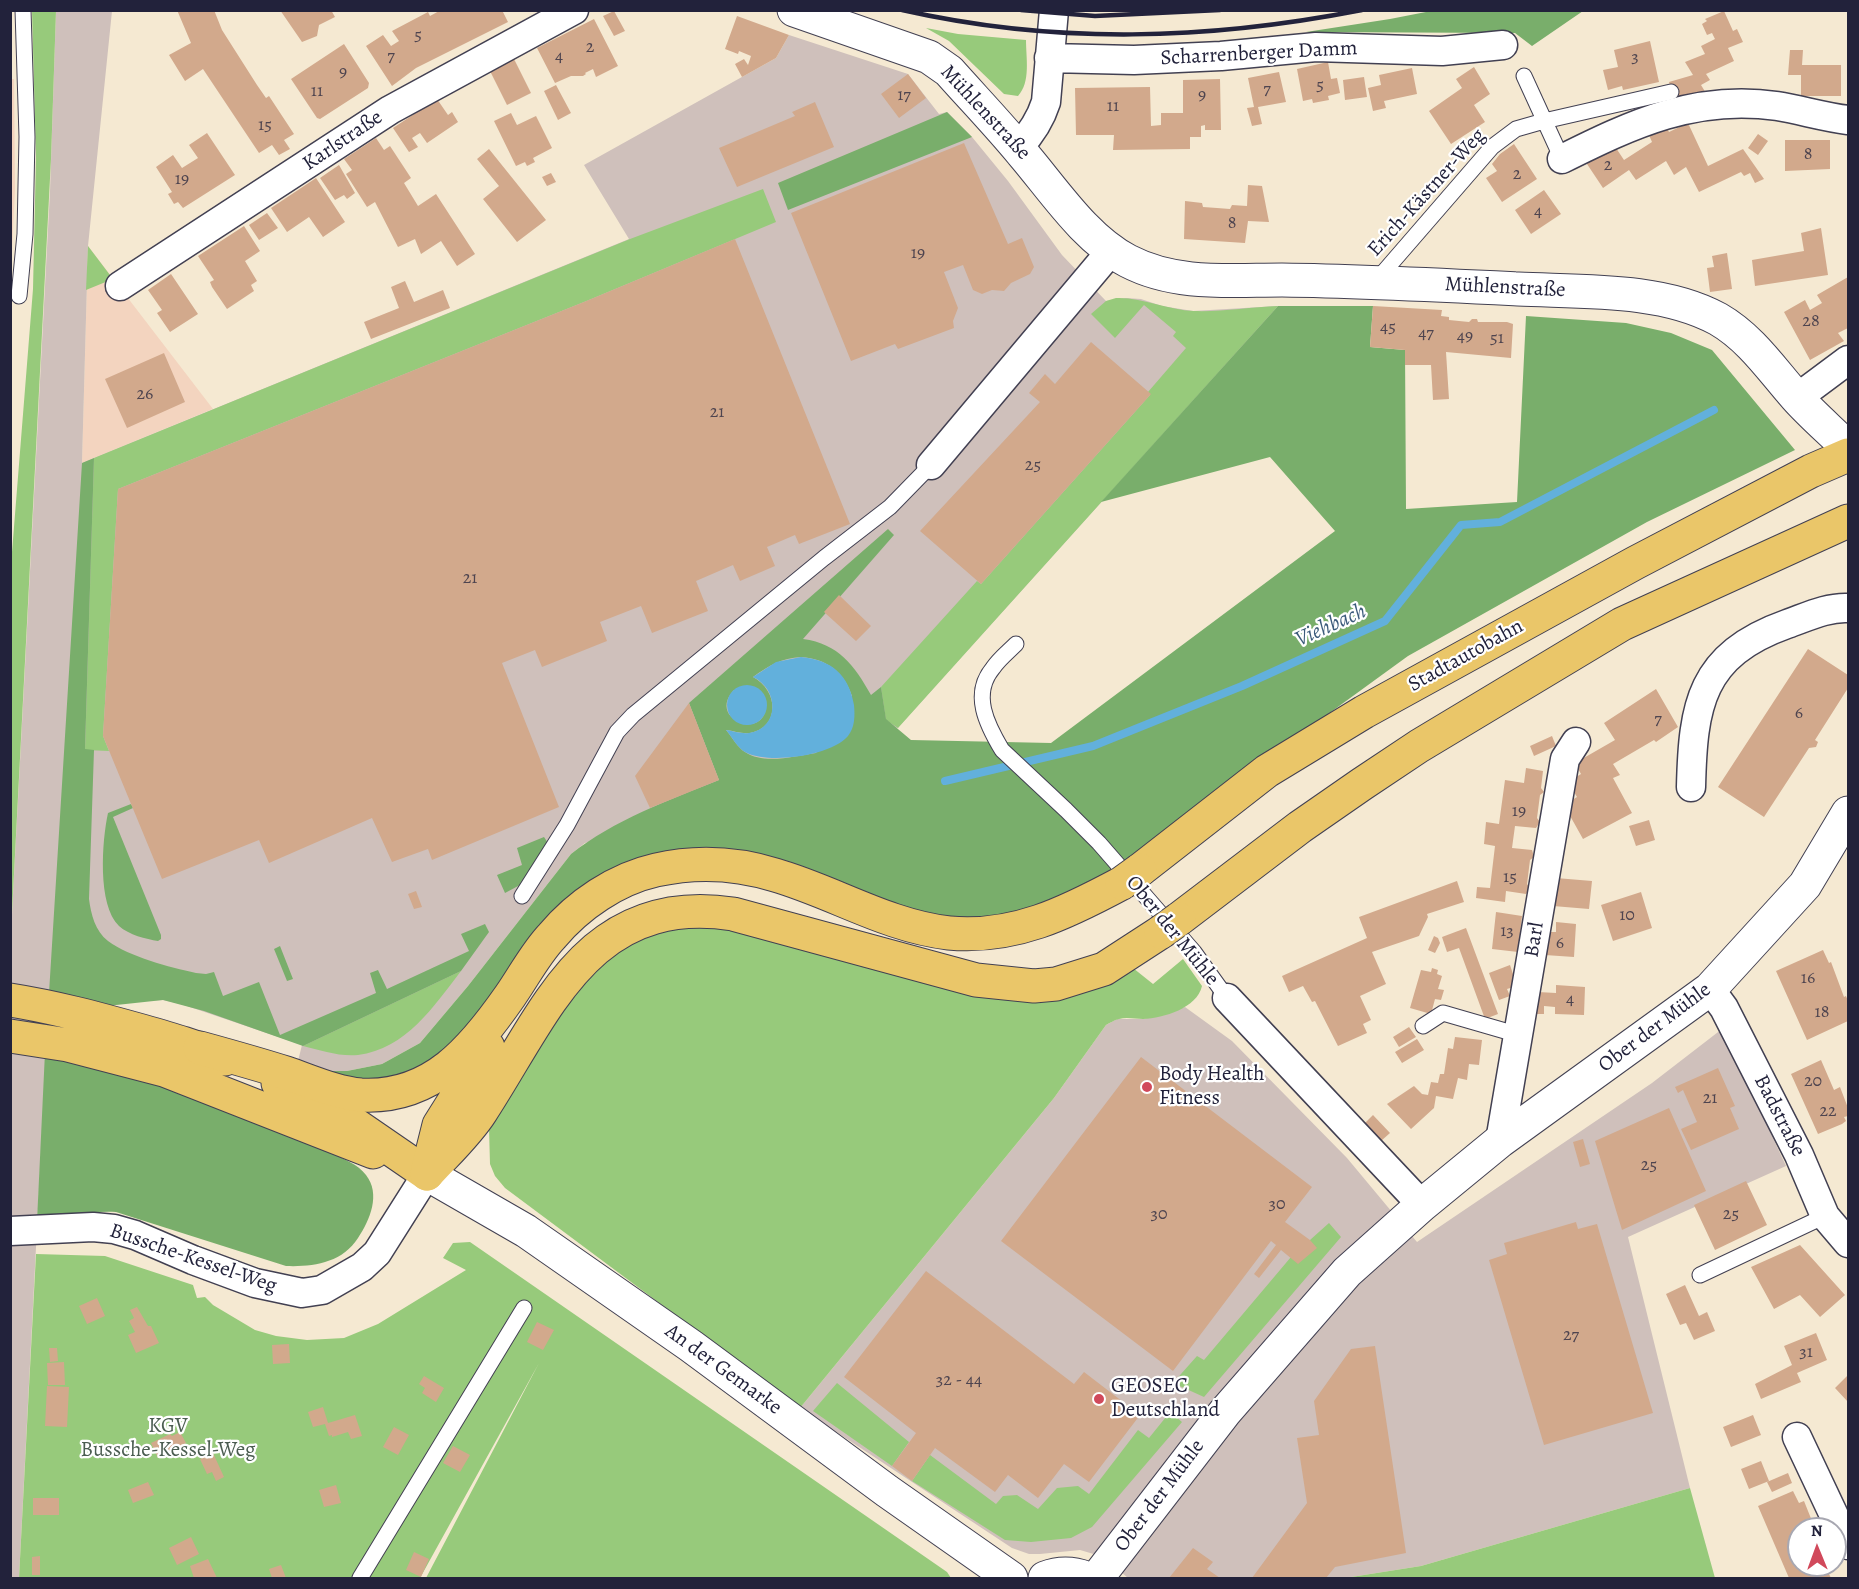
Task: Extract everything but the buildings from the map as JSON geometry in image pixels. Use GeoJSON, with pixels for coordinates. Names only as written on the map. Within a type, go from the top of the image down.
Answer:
{"type":"FeatureCollection","features":[{"type":"Feature","properties":{"kind":"main road","name":"Stadtautobahn"},"geometry":{"type":"LineString","coordinates":[[510,996],[538,952],[553,934],[587,903],[627,880],[669,867],[709,864],[777,875],[873,914],[917,927],[950,933],[994,932],[1022,928],[1048,920],[1070,911],[1131,877],[1267,771],[1364,712],[1635,563],[1811,471],[1848,455]]}},
{"type":"Feature","properties":{"kind":"main road"},"geometry":{"type":"LineString","coordinates":[[427,1174],[480,1114],[561,986],[603,941],[623,930],[650,919],[691,911],[709,911],[733,914],[976,980],[1034,986],[1067,982],[1104,969],[1170,926],[1300,827],[1419,746],[1622,624],[1848,521]]}},
{"type":"Feature","properties":{"kind":"main road"},"geometry":{"type":"LineString","coordinates":[[427,1174],[439,1125],[488,1047],[510,996]]}},
{"type":"Feature","properties":{"kind":"main road"},"geometry":{"type":"LineString","coordinates":[[10,1000],[118,1024],[360,1095],[393,1093],[426,1082],[457,1061],[510,996]]}},
{"type":"Feature","properties":{"kind":"main road"},"geometry":{"type":"LineString","coordinates":[[10,1035],[69,1045],[164,1070],[427,1174]]}},
{"type":"Feature","properties":{"kind":"main road"},"geometry":{"type":"LineString","coordinates":[[200,1048],[331,1108],[427,1174]]}},
{"type":"Feature","properties":{"kind":"street","name":"Karlstraße"},"geometry":{"type":"LineString","coordinates":[[120,286],[390,110],[574,10]]}},
{"type":"Feature","properties":{"kind":"street","name":"Mühlenstraße"},"geometry":{"type":"LineString","coordinates":[[794,10],[911,50],[939,63],[949,71],[1018,148],[1086,228],[1111,251],[1152,271],[1183,278],[1216,281],[1375,282],[1613,294],[1676,303],[1719,320],[1735,331],[1761,356],[1797,398],[1848,448]]}},
{"type":"Feature","properties":{"kind":"street"},"geometry":{"type":"LineString","coordinates":[[1018,148],[1032,133],[1046,102],[1054,10]]}},
{"type":"Feature","properties":{"kind":"street","name":"Scharrenberger Damm"},"geometry":{"type":"LineString","coordinates":[[1049,58],[1134,60],[1221,56],[1316,47],[1442,51],[1503,45]]}},
{"type":"Feature","properties":{"kind":"street"},"geometry":{"type":"LineString","coordinates":[[1562,159],[1646,120],[1716,105],[1776,106],[1848,120]]}},
{"type":"Feature","properties":{"kind":"street"},"geometry":{"type":"LineString","coordinates":[[931,465],[1111,251]]}},
{"type":"Feature","properties":{"kind":"street"},"geometry":{"type":"LineString","coordinates":[[1797,398],[1848,360]]}},
{"type":"Feature","properties":{"kind":"street"},"geometry":{"type":"LineString","coordinates":[[1691,787],[1694,724],[1702,694],[1716,672],[1737,650],[1761,635],[1825,610],[1848,608]]}},
{"type":"Feature","properties":{"kind":"street","name":"Barl"},"geometry":{"type":"LineString","coordinates":[[1500,1141],[1565,759],[1576,742]]}},
{"type":"Feature","properties":{"kind":"street","name":"Ober der Mühle"},"geometry":{"type":"LineString","coordinates":[[1097,1578],[1225,1412],[1347,1272],[1422,1205],[1500,1141],[1710,989],[1804,885],[1848,813]]}},
{"type":"Feature","properties":{"kind":"street","name":"Badstraße"},"geometry":{"type":"LineString","coordinates":[[1710,989],[1724,1008],[1799,1155],[1825,1216],[1848,1243]]}},
{"type":"Feature","properties":{"kind":"street","name":"Ober der Mühle"},"geometry":{"type":"LineString","coordinates":[[1227,998],[1422,1205]]}},
{"type":"Feature","properties":{"kind":"street","name":"Bussche-Kessel-Weg"},"geometry":{"type":"LineString","coordinates":[[10,1231],[93,1227],[114,1229],[135,1235],[255,1283],[302,1293],[322,1290],[362,1268],[377,1253],[427,1174]]}},
{"type":"Feature","properties":{"kind":"street","name":"An der Gemarke"},"geometry":{"type":"LineString","coordinates":[[427,1174],[545,1244],[691,1346],[887,1491],[1011,1578]]}},
{"type":"Feature","properties":{"kind":"street"},"geometry":{"type":"LineString","coordinates":[[1797,1437],[1848,1542]]}},
{"type":"Feature","properties":{"kind":"street"},"geometry":{"type":"LineString","coordinates":[[1045,1578],[1059,1574],[1071,1574],[1086,1578]]}},
{"type":"Feature","properties":{"kind":"lane"},"geometry":{"type":"LineString","coordinates":[[19,296],[26,234],[27,137],[23,10]]}},
{"type":"Feature","properties":{"kind":"lane"},"geometry":{"type":"LineString","coordinates":[[1524,76],[1562,159]]}},
{"type":"Feature","properties":{"kind":"lane","name":"Erich-Kästner-Weg"},"geometry":{"type":"LineString","coordinates":[[1375,282],[1492,147],[1516,129],[1671,92]]}},
{"type":"Feature","properties":{"kind":"lane"},"geometry":{"type":"LineString","coordinates":[[522,896],[567,825],[617,732],[633,715],[824,558],[890,507],[931,465]]}},
{"type":"Feature","properties":{"kind":"lane","name":"Ober der Mühle"},"geometry":{"type":"LineString","coordinates":[[1016,644],[992,669],[982,692],[986,722],[1002,750],[1099,843],[1194,952],[1227,998]]}},
{"type":"Feature","properties":{"kind":"lane"},"geometry":{"type":"LineString","coordinates":[[1423,1026],[1443,1013],[1519,1035]]}},
{"type":"Feature","properties":{"kind":"lane"},"geometry":{"type":"LineString","coordinates":[[1700,1275],[1825,1216]]}},
{"type":"Feature","properties":{"kind":"lane"},"geometry":{"type":"LineString","coordinates":[[360,1578],[524,1308]]}},
{"type":"Feature","properties":{"kind":"shaded area"},"geometry":{"type":"Polygon","coordinates":[[[56,11],[112,11],[88,246],[82,463],[629,239],[584,165],[776,58],[789,35],[908,74],[939,114],[947,112],[972,137],[1008,181],[1062,255],[1106,301],[1126,298],[1141,299],[1162,306],[1193,311],[1278,306],[858,772],[585,843],[571,854],[468,986],[420,1043],[382,1064],[347,1071],[314,1071],[297,1065],[302,1045],[181,1004],[163,1000],[143,1001],[49,994],[19,1578],[11,1578],[11,933],[50,191],[56,11]]]}},
{"type":"Feature","properties":{"kind":"shaded area"},"geometry":{"type":"Polygon","coordinates":[[[10,79],[14,79],[15,189],[11,273],[10,79]]]}},
{"type":"Feature","properties":{"kind":"shaded area"},"geometry":{"type":"Polygon","coordinates":[[[88,246],[213,409],[82,463],[88,246]]]}},
{"type":"Feature","properties":{"kind":"shaded area"},"geometry":{"type":"Polygon","coordinates":[[[1185,1007],[1232,1041],[1347,1158],[1417,1242],[1652,1083],[1722,1029],[1786,1166],[1628,1237],[1690,1488],[1421,1566],[1345,1578],[1128,1578],[1097,1555],[1080,1550],[1029,1554],[1012,1548],[800,1408],[1054,1098],[1106,1025],[1117,1019],[1144,1019],[1185,1007]]]}},
{"type":"Feature","properties":{"kind":"green space"},"geometry":{"type":"Polygon","coordinates":[[[32,11],[56,11],[51,159],[11,932],[10,577],[33,289],[36,157],[32,11]]]}},
{"type":"Feature","properties":{"kind":"green space"},"geometry":{"type":"Polygon","coordinates":[[[1431,11],[1583,11],[1532,46],[1515,33],[1306,32],[1431,11]]]}},
{"type":"Feature","properties":{"kind":"green space"},"geometry":{"type":"Polygon","coordinates":[[[926,28],[958,34],[1026,40],[1025,84],[1018,96],[1004,94],[949,41],[926,28]]]}},
{"type":"Feature","properties":{"kind":"green space"},"geometry":{"type":"Polygon","coordinates":[[[947,112],[972,137],[788,210],[778,183],[947,112]]]}},
{"type":"Feature","properties":{"kind":"green space"},"geometry":{"type":"Polygon","coordinates":[[[763,189],[776,222],[584,302],[118,489],[103,736],[109,751],[85,750],[94,458],[630,239],[763,189]]]}},
{"type":"Feature","properties":{"kind":"green space"},"geometry":{"type":"Polygon","coordinates":[[[88,246],[113,279],[86,290],[88,246]]]}},
{"type":"Feature","properties":{"kind":"green space"},"geometry":{"type":"Polygon","coordinates":[[[1116,298],[1136,299],[1194,311],[1278,306],[898,728],[886,720],[881,687],[977,581],[981,584],[1150,395],[1148,392],[1186,348],[1173,336],[1176,332],[1144,305],[1115,338],[1091,314],[1106,301],[1116,298]]]}},
{"type":"Feature","properties":{"kind":"green space"},"geometry":{"type":"Polygon","coordinates":[[[1278,306],[1373,306],[1370,347],[1405,350],[1406,509],[1517,502],[1526,316],[1626,323],[1671,333],[1712,350],[1795,450],[1647,522],[1408,656],[1112,871],[1048,907],[980,919],[932,916],[890,903],[806,868],[769,856],[712,848],[653,855],[453,1050],[430,1067],[381,1083],[314,1071],[347,1071],[382,1064],[420,1043],[468,986],[571,854],[624,821],[719,780],[689,703],[888,529],[894,535],[803,639],[836,651],[852,665],[871,695],[881,687],[886,719],[911,740],[1051,743],[1335,531],[1270,457],[1101,502],[1278,306]],[[801,657],[776,663],[753,677],[767,690],[772,708],[767,724],[760,729],[750,733],[726,730],[745,752],[770,759],[816,753],[852,696],[844,680],[833,668],[819,661],[801,657]],[[734,690],[727,701],[727,710],[732,718],[741,723],[750,724],[759,721],[765,713],[766,700],[734,690]]]}},
{"type":"Feature","properties":{"kind":"green space"},"geometry":{"type":"Polygon","coordinates":[[[94,458],[85,749],[94,750],[89,899],[92,916],[100,932],[117,947],[150,961],[196,973],[214,972],[223,996],[259,982],[280,1035],[376,993],[370,973],[378,970],[387,989],[469,951],[461,934],[485,924],[489,932],[461,971],[303,1046],[204,1011],[163,1000],[107,1006],[49,993],[82,463],[94,458]]]}},
{"type":"Feature","properties":{"kind":"green space"},"geometry":{"type":"Polygon","coordinates":[[[131,804],[133,808],[113,817],[161,935],[158,941],[138,936],[119,926],[112,916],[104,888],[103,855],[108,813],[131,804]]]}},
{"type":"Feature","properties":{"kind":"green space"},"geometry":{"type":"Polygon","coordinates":[[[544,837],[548,843],[520,885],[505,893],[497,875],[522,865],[517,848],[544,837]]]}},
{"type":"Feature","properties":{"kind":"green space"},"geometry":{"type":"Polygon","coordinates":[[[719,923],[1003,998],[1133,968],[1153,984],[1183,959],[1202,986],[1194,1000],[1170,1014],[1143,1019],[1119,1019],[1106,1025],[1054,1098],[800,1408],[505,1188],[495,1176],[490,1164],[489,1128],[575,985],[647,930],[719,923]]]}},
{"type":"Feature","properties":{"kind":"green space"},"geometry":{"type":"Polygon","coordinates":[[[280,946],[293,979],[287,981],[274,949],[280,946]]]}},
{"type":"Feature","properties":{"kind":"green space"},"geometry":{"type":"Polygon","coordinates":[[[461,971],[417,1024],[391,1044],[358,1055],[330,1053],[303,1046],[461,971]]]}},
{"type":"Feature","properties":{"kind":"green space"},"geometry":{"type":"Polygon","coordinates":[[[45,1052],[143,1076],[287,1132],[350,1162],[366,1175],[373,1190],[370,1215],[358,1238],[344,1253],[326,1262],[306,1266],[286,1266],[116,1212],[86,1213],[37,1221],[45,1052]]]}},
{"type":"Feature","properties":{"kind":"green space"},"geometry":{"type":"Polygon","coordinates":[[[1329,1223],[1341,1237],[1204,1397],[1173,1383],[1197,1356],[1204,1360],[1291,1257],[1329,1223]]]}},
{"type":"Feature","properties":{"kind":"green space","name":"KGV Bussche-Kessel-Weg"},"geometry":{"type":"Polygon","coordinates":[[[470,1242],[947,1572],[951,1578],[426,1578],[539,1363],[420,1578],[19,1578],[36,1254],[105,1256],[193,1285],[197,1298],[205,1297],[213,1305],[255,1330],[276,1336],[307,1340],[344,1338],[378,1324],[466,1270],[443,1258],[453,1243],[470,1242]]]}},
{"type":"Feature","properties":{"kind":"green space"},"geometry":{"type":"Polygon","coordinates":[[[837,1383],[909,1442],[892,1466],[813,1411],[837,1383]]]}},
{"type":"Feature","properties":{"kind":"green space"},"geometry":{"type":"Polygon","coordinates":[[[1170,1412],[1182,1422],[1092,1527],[1071,1538],[1031,1542],[1005,1540],[912,1481],[930,1455],[996,1504],[1003,1496],[1017,1495],[1038,1509],[1057,1488],[1078,1486],[1089,1494],[1138,1430],[1149,1438],[1170,1412]]]}},
{"type":"Feature","properties":{"kind":"green space"},"geometry":{"type":"Polygon","coordinates":[[[1690,1488],[1715,1578],[1345,1578],[1421,1566],[1690,1488]]]}},
{"type":"Feature","properties":{"kind":"water"},"geometry":{"type":"Polygon","coordinates":[[[801,657],[822,662],[843,677],[852,694],[854,705],[854,721],[850,733],[840,743],[828,749],[800,756],[770,758],[747,753],[738,746],[726,730],[749,733],[759,730],[771,716],[771,699],[768,690],[753,677],[776,662],[801,657]]]}},
{"type":"Feature","properties":{"kind":"water"},"geometry":{"type":"Polygon","coordinates":[[[747,685],[761,691],[767,705],[761,719],[747,725],[733,719],[727,705],[733,691],[747,685]]]}},
{"type":"Feature","properties":{"kind":"waterway","name":"Viehbach"},"geometry":{"type":"LineString","coordinates":[[945,781],[1093,746],[1242,686],[1385,621],[1461,525],[1500,522],[1714,410]]}},
{"type":"Feature","properties":{"kind":"railway"},"geometry":{"type":"LineString","coordinates":[[902,10],[1018,29],[1132,34],[1247,28],[1362,10]]}},
{"type":"Feature","properties":{"kind":"railway"},"geometry":{"type":"LineString","coordinates":[[1021,10],[1095,16],[1220,10]]}},
{"type":"Feature","properties":{"kind":"place","name":"Body Health Fitness"},"geometry":{"type":"Point","coordinates":[1147,1087]}},
{"type":"Feature","properties":{"kind":"place","name":"GEOSEC Deutschland"},"geometry":{"type":"Point","coordinates":[1099,1399]}}]}
